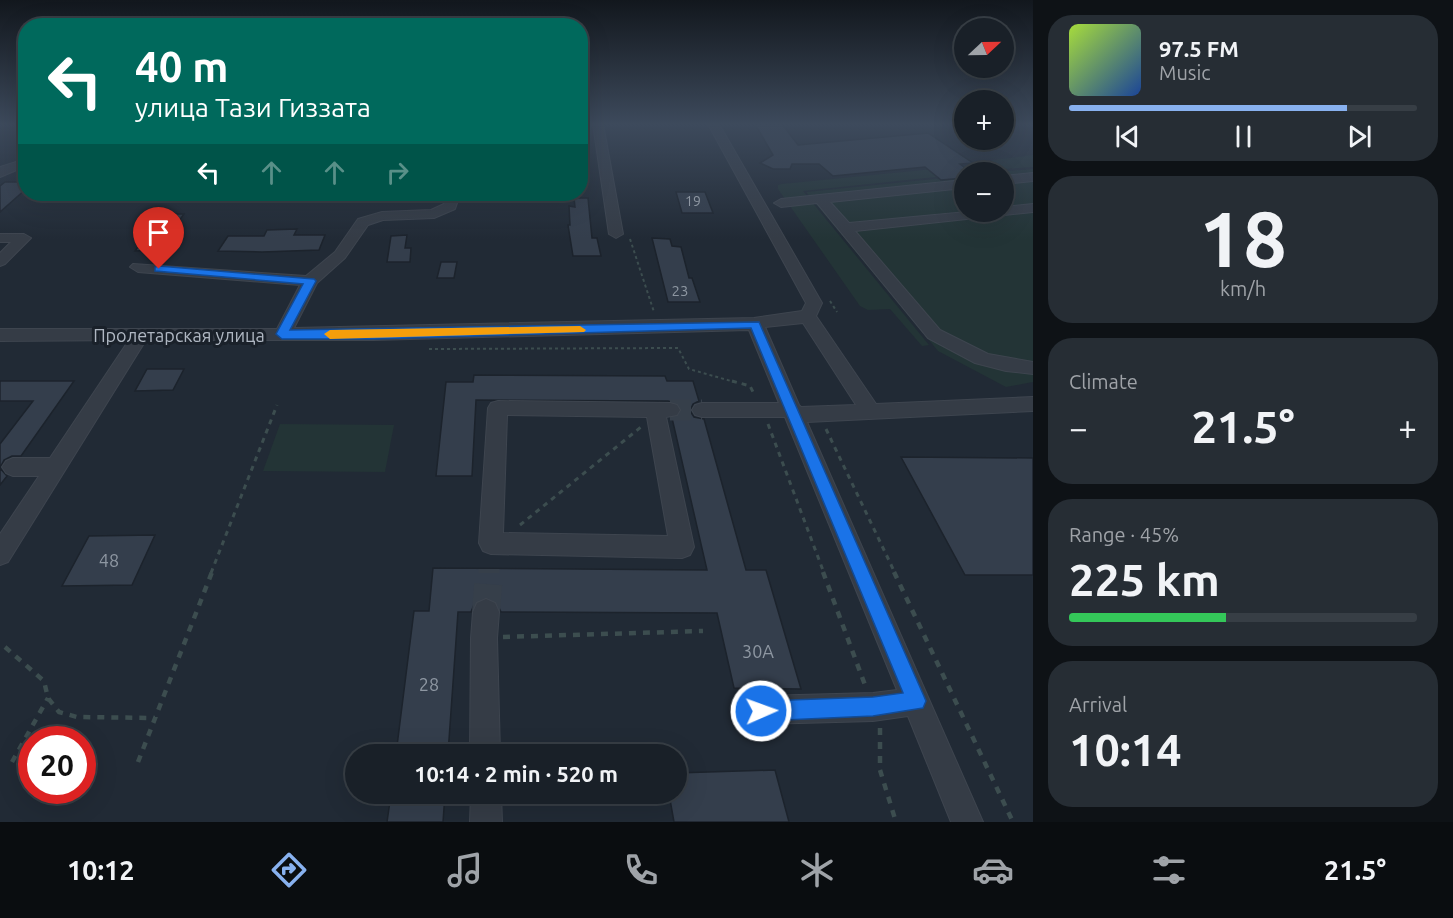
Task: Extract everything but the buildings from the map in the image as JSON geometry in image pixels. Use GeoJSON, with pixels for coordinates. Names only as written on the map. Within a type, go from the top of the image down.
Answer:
{"type":"FeatureCollection","features":[{"type":"Feature","properties":{"kind":"street"},"geometry":{"type":"LineString","coordinates":[[604,162],[616,234]]}},
{"type":"Feature","properties":{"kind":"street"},"geometry":{"type":"LineString","coordinates":[[735,162],[814,303],[814,308],[807,316],[871,412]]}},
{"type":"Feature","properties":{"kind":"street"},"geometry":{"type":"LineString","coordinates":[[0,173],[18,164]]}},
{"type":"Feature","properties":{"kind":"street"},"geometry":{"type":"LineString","coordinates":[[1014,179],[1033,177]]}},
{"type":"Feature","properties":{"kind":"street"},"geometry":{"type":"LineString","coordinates":[[781,203],[954,185]]}},
{"type":"Feature","properties":{"kind":"street"},"geometry":{"type":"LineString","coordinates":[[822,199],[934,334],[950,345],[991,363],[1033,368]]}},
{"type":"Feature","properties":{"kind":"street"},"geometry":{"type":"LineString","coordinates":[[282,334],[310,281],[340,255],[363,222],[382,216],[441,212],[450,206],[451,201]]}},
{"type":"Feature","properties":{"kind":"street"},"geometry":{"type":"LineString","coordinates":[[1014,210],[1033,208]]}},
{"type":"Feature","properties":{"kind":"street"},"geometry":{"type":"LineString","coordinates":[[844,228],[954,216]]}},
{"type":"Feature","properties":{"kind":"street"},"geometry":{"type":"LineString","coordinates":[[0,238],[24,238],[0,261]]}},
{"type":"Feature","properties":{"kind":"street"},"geometry":{"type":"LineString","coordinates":[[138,267],[310,281]]}},
{"type":"Feature","properties":{"kind":"street","name":"Пролетарская улица"},"geometry":{"type":"LineString","coordinates":[[0,335],[282,334],[664,327],[755,324],[770,320],[794,320],[807,316]]}},
{"type":"Feature","properties":{"kind":"street"},"geometry":{"type":"LineString","coordinates":[[755,324],[968,822]]}},
{"type":"Feature","properties":{"kind":"street"},"geometry":{"type":"LineString","coordinates":[[0,554],[141,335]]}},
{"type":"Feature","properties":{"kind":"street"},"geometry":{"type":"LineString","coordinates":[[702,410],[762,410],[794,413],[871,412],[1033,404]]}},
{"type":"Feature","properties":{"kind":"street"},"geometry":{"type":"LineString","coordinates":[[498,408],[661,411],[682,547],[491,543],[498,408]]}},
{"type":"Feature","properties":{"kind":"street"},"geometry":{"type":"LineString","coordinates":[[13,467],[57,467]]}},
{"type":"Feature","properties":{"kind":"street"},"geometry":{"type":"LineString","coordinates":[[485,625],[485,744]]}},
{"type":"Feature","properties":{"kind":"street"},"geometry":{"type":"LineString","coordinates":[[761,711],[873,706],[916,701]]}},
{"type":"Feature","properties":{"kind":"street"},"geometry":{"type":"LineString","coordinates":[[486,804],[486,822]]}},
{"type":"Feature","properties":{"kind":"path"},"geometry":{"type":"LineString","coordinates":[[616,234],[630,238],[653,310],[689,369],[750,386],[762,410],[882,733],[880,770],[896,822]]}},
{"type":"Feature","properties":{"kind":"path"},"geometry":{"type":"LineString","coordinates":[[424,349],[678,348]]}},
{"type":"Feature","properties":{"kind":"path"},"geometry":{"type":"LineString","coordinates":[[138,762],[277,405]]}},
{"type":"Feature","properties":{"kind":"path"},"geometry":{"type":"LineString","coordinates":[[498,543],[661,411]]}},
{"type":"Feature","properties":{"kind":"path"},"geometry":{"type":"LineString","coordinates":[[835,427],[826,428],[1013,822]]}},
{"type":"Feature","properties":{"kind":"path"},"geometry":{"type":"LineString","coordinates":[[485,625],[702,631]]}},
{"type":"Feature","properties":{"kind":"path"},"geometry":{"type":"LineString","coordinates":[[5,647],[44,681],[48,698],[59,712],[77,717],[154,718]]}},
{"type":"Feature","properties":{"kind":"path"},"geometry":{"type":"LineString","coordinates":[[12,762],[48,698]]}},
{"type":"Feature","properties":{"kind":"shaded area"},"geometry":{"type":"Polygon","coordinates":[[[1014,162],[1033,162],[1033,167],[1014,168],[1014,162]]]}},
{"type":"Feature","properties":{"kind":"shaded area"},"geometry":{"type":"Polygon","coordinates":[[[954,167],[954,175],[803,191],[929,345],[922,346],[890,309],[868,310],[860,306],[778,189],[778,185],[954,167]]]}},
{"type":"Feature","properties":{"kind":"shaded area"},"geometry":{"type":"Polygon","coordinates":[[[1033,169],[1033,382],[1006,387],[938,351],[806,192],[954,177],[954,222],[1014,222],[1014,171],[1033,169]]]}},
{"type":"Feature","properties":{"kind":"shaded area"},"geometry":{"type":"Polygon","coordinates":[[[280,424],[394,425],[385,472],[263,471],[280,424]]]}},
{"type":"Feature","properties":{"kind":"tunnel"},"geometry":{"type":"LineString","coordinates":[[670,410],[702,410]]}},
{"type":"Feature","properties":{"kind":"tunnel"},"geometry":{"type":"LineString","coordinates":[[486,612],[489,572]]}},
{"type":"Feature","properties":{"kind":"slow traffic"},"geometry":{"type":"LineString","coordinates":[[330,334],[580,330]]}},
{"type":"Feature","properties":{"kind":"route"},"geometry":{"type":"LineString","coordinates":[[159,269],[310,281],[282,334],[579,330],[755,324],[916,701],[873,706],[761,711]]}}]}
